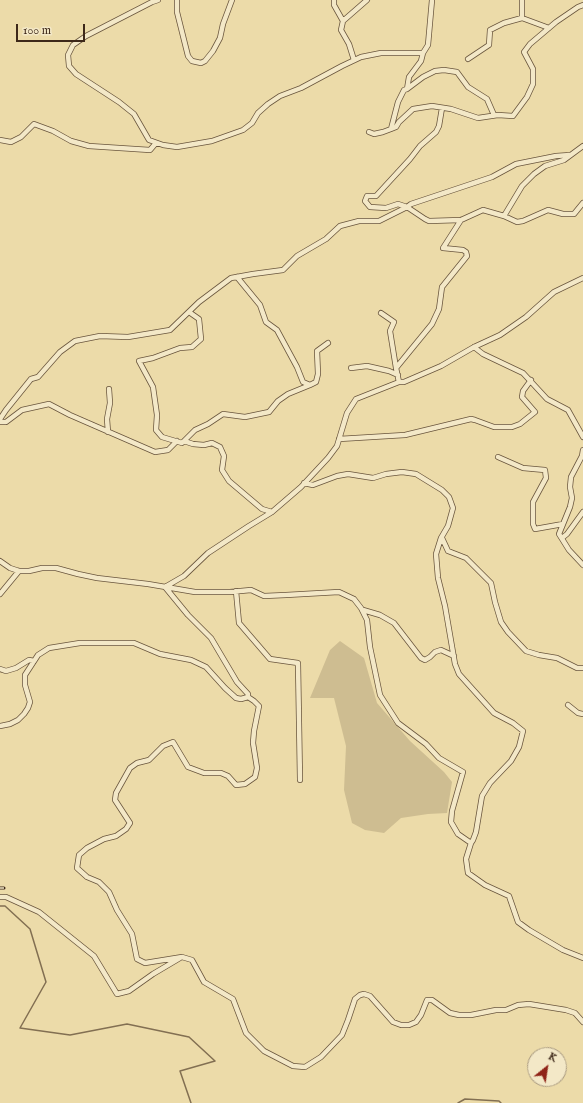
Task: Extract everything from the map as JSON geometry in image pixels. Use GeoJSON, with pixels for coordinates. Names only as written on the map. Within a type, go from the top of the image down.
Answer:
{"type":"FeatureCollection","features":[{"type":"Feature","properties":{"kind":"street"},"geometry":{"type":"LineString","coordinates":[[158,0],[86,36],[73,45],[68,55],[69,66],[76,74],[119,102],[134,114],[149,140],[156,143],[177,147],[212,141],[243,130],[252,123],[258,113],[280,96],[301,88],[361,57],[381,54],[423,53]]}},
{"type":"Feature","properties":{"kind":"street"},"geometry":{"type":"LineString","coordinates":[[177,0],[177,12],[188,56],[192,61],[202,63],[213,51],[220,38],[223,24],[232,0]]}},
{"type":"Feature","properties":{"kind":"street"},"geometry":{"type":"LineString","coordinates":[[334,0],[334,5],[343,21]]}},
{"type":"Feature","properties":{"kind":"street"},"geometry":{"type":"LineString","coordinates":[[354,60],[349,44],[341,30],[343,21],[366,0]]}},
{"type":"Feature","properties":{"kind":"street"},"geometry":{"type":"LineString","coordinates":[[407,89],[409,78],[421,61],[423,53],[428,45],[432,0]]}},
{"type":"Feature","properties":{"kind":"street"},"geometry":{"type":"LineString","coordinates":[[522,0],[522,18]]}},
{"type":"Feature","properties":{"kind":"street"},"geometry":{"type":"LineString","coordinates":[[369,132],[374,134],[396,127],[399,122],[413,109],[432,106],[451,109],[478,118],[498,114],[513,116],[527,97],[533,84],[532,69],[524,52],[530,44],[549,28],[583,5]]}},
{"type":"Feature","properties":{"kind":"street"},"geometry":{"type":"LineString","coordinates":[[468,59],[489,45],[490,30],[504,23],[522,18],[549,28]]}},
{"type":"Feature","properties":{"kind":"street"},"geometry":{"type":"LineString","coordinates":[[391,129],[398,102],[404,90],[435,71],[444,70],[457,72],[468,88],[487,99],[494,116]]}},
{"type":"Feature","properties":{"kind":"street"},"geometry":{"type":"LineString","coordinates":[[442,108],[439,126],[436,132],[420,146],[376,196],[367,196],[365,201],[370,208],[386,208],[398,204],[408,207],[425,219],[429,220],[461,220],[484,210],[517,222],[523,221],[548,210],[563,214],[574,214],[583,203]]}},
{"type":"Feature","properties":{"kind":"street"},"geometry":{"type":"LineString","coordinates":[[0,140],[11,142],[21,137],[34,124],[53,131],[71,141],[89,146],[150,150],[156,143]]}},
{"type":"Feature","properties":{"kind":"street"},"geometry":{"type":"LineString","coordinates":[[504,216],[522,186],[534,174],[545,166],[564,160],[583,146]]}},
{"type":"Feature","properties":{"kind":"street"},"geometry":{"type":"LineString","coordinates":[[177,441],[168,450],[155,452],[70,415],[49,404],[22,410],[6,422],[0,420],[6,410],[31,379],[38,377],[60,352],[75,341],[100,336],[128,337],[170,330],[199,302],[231,278],[283,270],[297,256],[326,239],[340,226],[358,221],[379,221],[408,207],[411,204],[492,177],[516,164],[556,156],[570,155]]}},
{"type":"Feature","properties":{"kind":"street"},"geometry":{"type":"LineString","coordinates":[[396,368],[432,324],[439,309],[442,286],[467,256],[466,252],[463,250],[443,248],[461,220]]}},
{"type":"Feature","properties":{"kind":"street"},"geometry":{"type":"LineString","coordinates":[[237,277],[260,305],[266,322],[277,330],[297,367],[303,382],[310,385]]}},
{"type":"Feature","properties":{"kind":"street"},"geometry":{"type":"LineString","coordinates":[[165,587],[184,576],[208,553],[272,512],[304,484],[337,446],[347,413],[356,399],[399,382],[404,382],[441,366],[474,347],[500,335],[526,317],[554,292],[583,278]]}},
{"type":"Feature","properties":{"kind":"street"},"geometry":{"type":"LineString","coordinates":[[189,312],[198,319],[201,339],[192,347],[180,348],[153,358],[139,361],[153,387],[157,415],[156,430],[162,437],[182,443],[184,441],[204,445],[212,443],[220,447],[224,456],[222,470],[229,481],[262,509],[272,512]]}},
{"type":"Feature","properties":{"kind":"street"},"geometry":{"type":"LineString","coordinates":[[381,313],[394,322],[390,331],[399,382]]}},
{"type":"Feature","properties":{"kind":"street"},"geometry":{"type":"LineString","coordinates":[[184,441],[195,430],[208,424],[223,414],[245,417],[269,412],[278,401],[288,394],[316,382],[318,374],[317,351],[328,343]]}},
{"type":"Feature","properties":{"kind":"street"},"geometry":{"type":"LineString","coordinates":[[474,347],[483,354],[523,373],[547,399],[568,410],[583,437]]}},
{"type":"Feature","properties":{"kind":"street"},"geometry":{"type":"LineString","coordinates":[[350,368],[367,366],[389,371],[398,375]]}},
{"type":"Feature","properties":{"kind":"street"},"geometry":{"type":"LineString","coordinates":[[339,439],[405,435],[470,419],[494,427],[512,427],[520,424],[535,412],[522,397],[531,380]]}},
{"type":"Feature","properties":{"kind":"street"},"geometry":{"type":"LineString","coordinates":[[108,432],[107,419],[110,403],[109,389]]}},
{"type":"Feature","properties":{"kind":"street"},"geometry":{"type":"LineString","coordinates":[[583,450],[582,456],[571,477],[570,487],[572,498],[559,534],[569,550],[583,564]]}},
{"type":"Feature","properties":{"kind":"street"},"geometry":{"type":"LineString","coordinates":[[498,457],[523,468],[546,470],[546,478],[534,502],[533,524],[535,529],[563,524]]}},
{"type":"Feature","properties":{"kind":"street"},"geometry":{"type":"LineString","coordinates":[[304,484],[313,485],[337,476],[348,474],[373,478],[386,474],[402,472],[416,474],[442,490],[449,497],[453,508],[448,526],[441,538],[436,554],[438,578],[459,674],[494,713],[513,723],[523,732],[520,747],[490,783],[482,796],[476,832],[466,859],[468,873],[485,885],[509,896],[518,922],[564,950],[583,958]]}},
{"type":"Feature","properties":{"kind":"street"},"geometry":{"type":"LineString","coordinates":[[562,538],[567,534],[583,512]]}},
{"type":"Feature","properties":{"kind":"street"},"geometry":{"type":"LineString","coordinates":[[441,538],[448,551],[466,558],[491,583],[494,602],[501,622],[508,632],[526,651],[557,658],[577,668],[583,668]]}},
{"type":"Feature","properties":{"kind":"street"},"geometry":{"type":"LineString","coordinates":[[0,561],[10,568],[19,571],[56,568],[97,578],[195,592],[236,592],[251,590],[264,596],[286,596],[339,592],[354,599],[363,610],[367,620],[370,647],[380,695],[398,723],[426,744],[439,758],[463,772],[452,811],[451,822],[458,834],[471,844]]}},
{"type":"Feature","properties":{"kind":"street"},"geometry":{"type":"LineString","coordinates":[[0,594],[19,571]]}},
{"type":"Feature","properties":{"kind":"street"},"geometry":{"type":"LineString","coordinates":[[165,587],[188,615],[211,638],[237,682],[248,694],[248,697],[259,706],[253,743],[257,768],[255,777],[245,784],[236,785],[228,776],[221,773],[204,773],[188,767],[173,742],[163,746],[149,760],[137,763],[130,768],[116,793],[115,800],[130,823],[126,829],[116,836],[104,839],[87,848],[79,855],[77,868],[86,877],[99,882],[109,892],[117,910],[132,934],[138,959],[145,963],[182,957],[192,960],[204,982],[232,999],[246,1033],[264,1051],[293,1066],[305,1067],[321,1057],[342,1035],[355,999],[364,994],[370,996],[393,1022],[401,1025],[409,1025],[416,1022],[422,1015],[427,1000],[432,1000],[450,1013],[459,1015],[471,1016],[496,1010],[506,1010],[518,1005],[529,1004],[566,1010],[575,1013],[583,1022]]}},
{"type":"Feature","properties":{"kind":"street"},"geometry":{"type":"LineString","coordinates":[[236,592],[239,624],[270,659],[298,663],[300,780]]}},
{"type":"Feature","properties":{"kind":"street"},"geometry":{"type":"LineString","coordinates":[[363,610],[380,615],[394,623],[421,658],[425,660],[435,652],[441,650],[454,656]]}},
{"type":"Feature","properties":{"kind":"street"},"geometry":{"type":"LineString","coordinates":[[0,726],[10,724],[18,720],[28,708],[30,702],[26,685],[26,675],[38,655],[43,651],[56,646],[80,643],[134,643],[160,654],[191,660],[199,663],[213,673],[224,688],[236,698],[241,699],[248,697]]}},
{"type":"Feature","properties":{"kind":"street"},"geometry":{"type":"LineString","coordinates":[[0,669],[6,670],[16,668],[29,660],[34,661]]}},
{"type":"Feature","properties":{"kind":"street"},"geometry":{"type":"LineString","coordinates":[[568,705],[578,713],[583,714]]}},
{"type":"Feature","properties":{"kind":"street"},"geometry":{"type":"LineString","coordinates":[[0,896],[6,897],[39,912],[94,956],[117,994],[129,991],[153,974],[182,957]]}},
{"type":"Feature","properties":{"kind":"shaded area"},"geometry":{"type":"Polygon","coordinates":[[[340,641],[364,658],[377,703],[410,741],[444,772],[452,782],[447,813],[401,818],[384,833],[365,830],[352,823],[344,790],[346,746],[334,698],[310,698],[330,650],[340,641]]]}},
{"type":"Feature","properties":{"kind":"waterway"},"geometry":{"type":"LineString","coordinates":[[0,906],[5,906],[30,929],[46,982],[20,1028],[70,1035],[127,1024],[189,1037],[215,1061],[180,1071],[191,1103]]}},
{"type":"Feature","properties":{"kind":"waterway"},"geometry":{"type":"LineString","coordinates":[[458,1103],[465,1099],[499,1101],[501,1103]]}}]}
